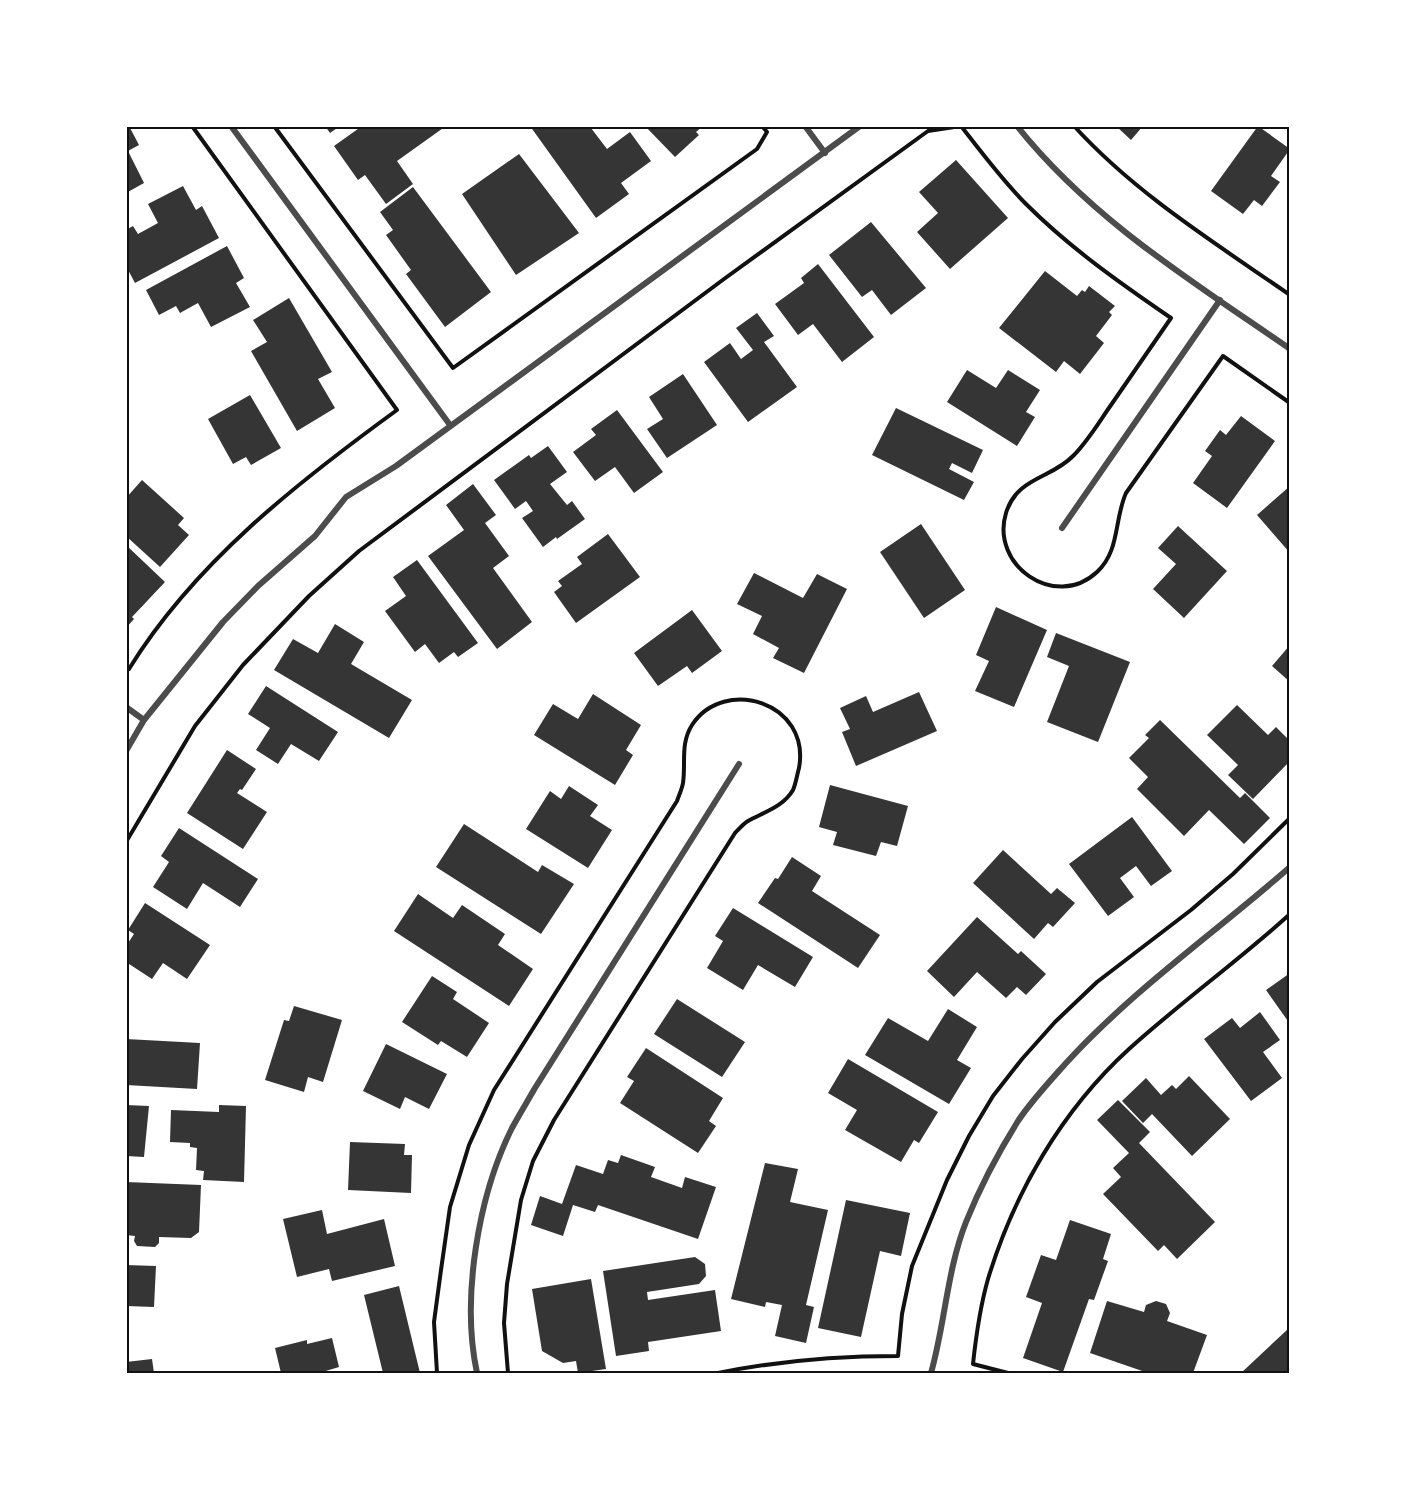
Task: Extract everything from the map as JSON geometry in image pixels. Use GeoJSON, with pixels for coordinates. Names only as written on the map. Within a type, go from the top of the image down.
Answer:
{"type":"FeatureCollection","features":[{"type":"Feature","properties":{"kind":"street"},"geometry":{"type":"LineString","coordinates":[[231,126],[450,425]]}},
{"type":"Feature","properties":{"kind":"street"},"geometry":{"type":"LineString","coordinates":[[805,126],[825,153]]}},
{"type":"Feature","properties":{"kind":"street"},"geometry":{"type":"LineString","coordinates":[[126,751],[144,720],[223,622],[258,586],[315,536],[346,496],[396,466],[860,126]]}},
{"type":"Feature","properties":{"kind":"street"},"geometry":{"type":"LineString","coordinates":[[1017,126],[1055,171],[1096,210],[1138,243],[1290,349]]}},
{"type":"Feature","properties":{"kind":"street"},"geometry":{"type":"LineString","coordinates":[[1062,528],[1220,300]]}},
{"type":"Feature","properties":{"kind":"street"},"geometry":{"type":"LineString","coordinates":[[126,707],[144,720]]}},
{"type":"Feature","properties":{"kind":"street"},"geometry":{"type":"LineString","coordinates":[[477,1373],[472,1353],[471,1285],[476,1249],[495,1169],[512,1128],[739,764]]}},
{"type":"Feature","properties":{"kind":"street"},"geometry":{"type":"LineString","coordinates":[[931,1373],[955,1256],[965,1224],[1018,1120],[1042,1088],[1123,1006],[1290,867]]}},
{"type":"Feature","properties":{"kind":"path"},"geometry":{"type":"LineString","coordinates":[[126,666],[129,669],[143,646],[183,597],[235,543],[320,469],[397,410],[192,126]]}},
{"type":"Feature","properties":{"kind":"path"},"geometry":{"type":"LineString","coordinates":[[273,126],[453,368],[757,149],[767,132],[762,126]]}},
{"type":"Feature","properties":{"kind":"path"},"geometry":{"type":"LineString","coordinates":[[126,842],[195,726],[243,665],[309,596],[359,551],[724,279],[928,131],[961,126],[994,169],[1061,237],[1101,270],[1171,318]]}},
{"type":"Feature","properties":{"kind":"path"},"geometry":{"type":"LineString","coordinates":[[1074,126],[1118,168],[1180,220],[1290,295]]}},
{"type":"Feature","properties":{"kind":"path"},"geometry":{"type":"LineString","coordinates":[[1223,356],[1290,403]]}},
{"type":"Feature","properties":{"kind":"path"},"geometry":{"type":"LineString","coordinates":[[1008,1373],[973,1364],[979,1318],[987,1281],[998,1249],[1018,1203],[1053,1139],[1079,1103],[1128,1050],[1262,940],[1290,914]]}},
{"type":"Feature","properties":{"kind":"path"},"geometry":{"type":"LineString","coordinates":[[718,1373],[757,1365],[843,1356],[898,1356]]}},
{"type":"Feature","properties":{"kind":"building"},"geometry":{"type":"Polygon","coordinates":[[[126,126],[129,126],[139,145],[128,151],[144,183],[126,193],[126,126]]]}},
{"type":"Feature","properties":{"kind":"building"},"geometry":{"type":"Polygon","coordinates":[[[325,126],[340,126],[330,133],[325,126]]]}},
{"type":"Feature","properties":{"kind":"building"},"geometry":{"type":"Polygon","coordinates":[[[362,126],[446,126],[397,161],[413,184],[386,204],[365,175],[358,180],[334,146],[362,126]]]}},
{"type":"Feature","properties":{"kind":"building"},"geometry":{"type":"Polygon","coordinates":[[[530,126],[594,126],[591,128],[607,149],[630,132],[651,161],[621,183],[629,194],[596,218],[530,126]]]}},
{"type":"Feature","properties":{"kind":"building"},"geometry":{"type":"Polygon","coordinates":[[[645,126],[703,126],[696,132],[699,135],[675,157],[645,126]]]}},
{"type":"Feature","properties":{"kind":"building"},"geometry":{"type":"Polygon","coordinates":[[[1116,126],[1143,126],[1131,140],[1116,126]]]}},
{"type":"Feature","properties":{"kind":"building"},"geometry":{"type":"Polygon","coordinates":[[[1258,126],[1290,149],[1271,176],[1280,182],[1262,206],[1254,200],[1243,214],[1211,191],[1258,126]]]}},
{"type":"Feature","properties":{"kind":"building"},"geometry":{"type":"Polygon","coordinates":[[[519,154],[579,233],[516,275],[462,194],[519,154]]]}},
{"type":"Feature","properties":{"kind":"building"},"geometry":{"type":"Polygon","coordinates":[[[956,160],[1008,218],[950,269],[917,232],[938,213],[919,192],[956,160]]]}},
{"type":"Feature","properties":{"kind":"building"},"geometry":{"type":"Polygon","coordinates":[[[183,186],[196,210],[202,206],[219,238],[135,283],[126,266],[126,230],[133,226],[138,234],[158,223],[148,204],[183,186]]]}},
{"type":"Feature","properties":{"kind":"building"},"geometry":{"type":"Polygon","coordinates":[[[413,187],[491,292],[445,327],[406,274],[411,270],[386,235],[393,230],[380,212],[413,187]]]}},
{"type":"Feature","properties":{"kind":"building"},"geometry":{"type":"Polygon","coordinates":[[[871,222],[926,288],[891,315],[872,290],[862,297],[829,255],[871,222]]]}},
{"type":"Feature","properties":{"kind":"building"},"geometry":{"type":"Polygon","coordinates":[[[227,246],[244,278],[236,283],[250,307],[211,327],[198,303],[180,313],[176,306],[159,315],[146,290],[227,246]]]}},
{"type":"Feature","properties":{"kind":"building"},"geometry":{"type":"Polygon","coordinates":[[[818,264],[874,337],[842,362],[813,324],[798,335],[775,304],[804,283],[801,278],[818,264]]]}},
{"type":"Feature","properties":{"kind":"building"},"geometry":{"type":"Polygon","coordinates":[[[1045,271],[1077,296],[1082,290],[1085,292],[1089,286],[1115,306],[1109,312],[1112,315],[1096,336],[1104,343],[1080,374],[1064,361],[1056,372],[999,328],[1045,271]]]}},
{"type":"Feature","properties":{"kind":"building"},"geometry":{"type":"Polygon","coordinates":[[[289,298],[332,372],[318,379],[335,408],[297,431],[251,351],[267,342],[253,320],[289,298]]]}},
{"type":"Feature","properties":{"kind":"building"},"geometry":{"type":"Polygon","coordinates":[[[757,313],[774,336],[764,342],[797,387],[748,422],[704,362],[730,343],[741,359],[753,350],[736,328],[757,313]]]}},
{"type":"Feature","properties":{"kind":"building"},"geometry":{"type":"Polygon","coordinates":[[[967,370],[996,388],[1008,370],[1040,390],[1026,412],[1035,417],[1017,446],[947,402],[967,370]]]}},
{"type":"Feature","properties":{"kind":"building"},"geometry":{"type":"Polygon","coordinates":[[[683,374],[717,425],[667,458],[647,429],[663,419],[649,397],[683,374]]]}},
{"type":"Feature","properties":{"kind":"building"},"geometry":{"type":"Polygon","coordinates":[[[250,395],[281,448],[251,465],[246,457],[233,464],[208,419],[250,395]]]}},
{"type":"Feature","properties":{"kind":"building"},"geometry":{"type":"Polygon","coordinates":[[[896,408],[983,450],[972,473],[952,463],[949,469],[974,482],[964,500],[872,455],[896,408]]]}},
{"type":"Feature","properties":{"kind":"building"},"geometry":{"type":"Polygon","coordinates":[[[617,410],[663,472],[634,493],[615,467],[595,481],[573,452],[596,435],[591,429],[617,410]]]}},
{"type":"Feature","properties":{"kind":"building"},"geometry":{"type":"Polygon","coordinates":[[[1241,416],[1275,441],[1227,508],[1193,483],[1212,456],[1205,451],[1220,430],[1226,435],[1241,416]]]}},
{"type":"Feature","properties":{"kind":"building"},"geometry":{"type":"Polygon","coordinates":[[[548,446],[567,472],[550,484],[567,505],[572,501],[585,519],[543,547],[522,518],[533,511],[526,501],[515,509],[494,480],[529,455],[531,458],[548,446]]]}},
{"type":"Feature","properties":{"kind":"building"},"geometry":{"type":"Polygon","coordinates":[[[142,480],[184,518],[178,525],[189,535],[160,567],[126,536],[126,498],[142,480]]]}},
{"type":"Feature","properties":{"kind":"building"},"geometry":{"type":"Polygon","coordinates":[[[473,484],[496,515],[485,523],[509,556],[493,568],[532,622],[497,649],[428,556],[464,530],[446,505],[473,484]]]}},
{"type":"Feature","properties":{"kind":"building"},"geometry":{"type":"Polygon","coordinates":[[[1290,486],[1290,553],[1257,515],[1290,486]]]}},
{"type":"Feature","properties":{"kind":"building"},"geometry":{"type":"Polygon","coordinates":[[[921,524],[965,590],[924,618],[880,552],[921,524]]]}},
{"type":"Feature","properties":{"kind":"building"},"geometry":{"type":"Polygon","coordinates":[[[1178,526],[1227,571],[1184,618],[1153,589],[1176,564],[1158,548],[1178,526]]]}},
{"type":"Feature","properties":{"kind":"building"},"geometry":{"type":"Polygon","coordinates":[[[608,534],[640,577],[576,623],[554,592],[562,586],[558,581],[582,564],[577,557],[608,534]]]}},
{"type":"Feature","properties":{"kind":"building"},"geometry":{"type":"Polygon","coordinates":[[[126,545],[165,582],[132,617],[134,619],[126,628],[126,545]]]}},
{"type":"Feature","properties":{"kind":"building"},"geometry":{"type":"Polygon","coordinates":[[[417,560],[478,643],[458,657],[454,652],[439,663],[425,644],[415,652],[385,611],[406,596],[393,577],[417,560]]]}},
{"type":"Feature","properties":{"kind":"building"},"geometry":{"type":"Polygon","coordinates":[[[754,573],[803,598],[817,574],[847,589],[804,673],[773,658],[779,648],[753,634],[762,616],[737,604],[754,573]]]}},
{"type":"Feature","properties":{"kind":"building"},"geometry":{"type":"Polygon","coordinates":[[[996,607],[1047,630],[1014,707],[975,691],[989,661],[976,655],[996,607]]]}},
{"type":"Feature","properties":{"kind":"building"},"geometry":{"type":"Polygon","coordinates":[[[692,610],[722,651],[692,673],[687,666],[658,686],[634,653],[692,610]]]}},
{"type":"Feature","properties":{"kind":"building"},"geometry":{"type":"Polygon","coordinates":[[[335,624],[364,642],[351,664],[412,700],[389,738],[274,670],[293,639],[318,653],[335,624]]]}},
{"type":"Feature","properties":{"kind":"building"},"geometry":{"type":"Polygon","coordinates":[[[1056,633],[1130,662],[1098,742],[1047,722],[1069,666],[1047,657],[1056,633]]]}},
{"type":"Feature","properties":{"kind":"building"},"geometry":{"type":"Polygon","coordinates":[[[1290,645],[1290,682],[1272,666],[1290,645]]]}},
{"type":"Feature","properties":{"kind":"building"},"geometry":{"type":"Polygon","coordinates":[[[266,686],[338,732],[319,761],[291,744],[278,764],[256,750],[270,728],[248,714],[266,686]]]}},
{"type":"Feature","properties":{"kind":"building"},"geometry":{"type":"Polygon","coordinates":[[[919,692],[937,731],[856,766],[842,732],[850,729],[840,708],[866,696],[873,712],[919,692]]]}},
{"type":"Feature","properties":{"kind":"building"},"geometry":{"type":"Polygon","coordinates":[[[593,694],[641,725],[626,750],[633,755],[615,785],[534,735],[553,704],[578,719],[593,694]]]}},
{"type":"Feature","properties":{"kind":"building"},"geometry":{"type":"Polygon","coordinates":[[[1237,705],[1268,735],[1276,727],[1290,741],[1290,761],[1253,799],[1228,775],[1238,765],[1207,735],[1237,705]]]}},
{"type":"Feature","properties":{"kind":"building"},"geometry":{"type":"Polygon","coordinates":[[[1160,720],[1240,798],[1245,793],[1270,818],[1244,844],[1209,810],[1184,836],[1137,789],[1148,777],[1129,758],[1149,738],[1145,735],[1160,720]]]}},
{"type":"Feature","properties":{"kind":"building"},"geometry":{"type":"Polygon","coordinates":[[[227,750],[256,769],[242,790],[240,789],[237,793],[267,812],[243,849],[187,813],[227,750]]]}},
{"type":"Feature","properties":{"kind":"building"},"geometry":{"type":"Polygon","coordinates":[[[830,785],[908,806],[897,846],[881,842],[876,856],[833,845],[837,832],[819,827],[830,785]]]}},
{"type":"Feature","properties":{"kind":"building"},"geometry":{"type":"Polygon","coordinates":[[[569,786],[598,805],[590,816],[612,830],[588,868],[526,829],[550,791],[561,799],[569,786]]]}},
{"type":"Feature","properties":{"kind":"building"},"geometry":{"type":"Polygon","coordinates":[[[1132,817],[1172,871],[1151,886],[1136,866],[1120,878],[1134,897],[1108,916],[1069,864],[1132,817]]]}},
{"type":"Feature","properties":{"kind":"building"},"geometry":{"type":"Polygon","coordinates":[[[464,824],[538,872],[542,865],[574,884],[541,934],[436,867],[464,824]]]}},
{"type":"Feature","properties":{"kind":"building"},"geometry":{"type":"Polygon","coordinates":[[[179,828],[258,879],[240,907],[203,883],[187,909],[153,887],[169,862],[161,856],[179,828]]]}},
{"type":"Feature","properties":{"kind":"building"},"geometry":{"type":"Polygon","coordinates":[[[1003,850],[1051,894],[1057,888],[1075,903],[1053,927],[1048,923],[1034,939],[973,883],[1003,850]]]}},
{"type":"Feature","properties":{"kind":"building"},"geometry":{"type":"Polygon","coordinates":[[[792,857],[821,876],[812,891],[880,935],[858,968],[758,903],[775,878],[778,879],[792,857]]]}},
{"type":"Feature","properties":{"kind":"building"},"geometry":{"type":"Polygon","coordinates":[[[418,894],[453,918],[462,905],[505,934],[498,945],[533,969],[509,1006],[394,931],[418,894]]]}},
{"type":"Feature","properties":{"kind":"building"},"geometry":{"type":"Polygon","coordinates":[[[145,903],[210,945],[187,979],[163,963],[152,979],[126,962],[126,946],[134,934],[128,930],[145,903]]]}},
{"type":"Feature","properties":{"kind":"building"},"geometry":{"type":"Polygon","coordinates":[[[733,908],[813,957],[795,987],[758,965],[743,990],[707,968],[723,941],[715,936],[733,908]]]}},
{"type":"Feature","properties":{"kind":"building"},"geometry":{"type":"Polygon","coordinates":[[[977,917],[1018,954],[1021,951],[1046,974],[1026,995],[1017,987],[1006,998],[977,972],[954,997],[927,971],[977,917]]]}},
{"type":"Feature","properties":{"kind":"building"},"geometry":{"type":"Polygon","coordinates":[[[1290,973],[1290,1024],[1266,990],[1290,973]]]}},
{"type":"Feature","properties":{"kind":"building"},"geometry":{"type":"Polygon","coordinates":[[[432,976],[457,992],[453,999],[489,1023],[467,1057],[441,1041],[438,1045],[402,1022],[432,976]]]}},
{"type":"Feature","properties":{"kind":"building"},"geometry":{"type":"Polygon","coordinates":[[[677,999],[745,1042],[722,1077],[654,1034],[677,999]]]}},
{"type":"Feature","properties":{"kind":"building"},"geometry":{"type":"Polygon","coordinates":[[[294,1006],[342,1020],[323,1082],[308,1077],[304,1092],[265,1080],[284,1020],[289,1021],[294,1006]]]}},
{"type":"Feature","properties":{"kind":"building"},"geometry":{"type":"Polygon","coordinates":[[[948,1009],[977,1027],[957,1060],[971,1068],[949,1104],[865,1055],[888,1018],[928,1041],[948,1009]]]}},
{"type":"Feature","properties":{"kind":"building"},"geometry":{"type":"Polygon","coordinates":[[[1260,1012],[1280,1040],[1263,1052],[1282,1078],[1251,1101],[1204,1039],[1232,1018],[1240,1028],[1260,1012]]]}},
{"type":"Feature","properties":{"kind":"building"},"geometry":{"type":"Polygon","coordinates":[[[126,1039],[200,1043],[197,1089],[126,1085],[126,1039]]]}},
{"type":"Feature","properties":{"kind":"building"},"geometry":{"type":"Polygon","coordinates":[[[386,1044],[447,1074],[429,1109],[405,1097],[400,1109],[363,1091],[386,1044]]]}},
{"type":"Feature","properties":{"kind":"building"},"geometry":{"type":"Polygon","coordinates":[[[646,1048],[723,1098],[709,1121],[716,1126],[698,1153],[620,1103],[634,1081],[627,1077],[646,1048]]]}},
{"type":"Feature","properties":{"kind":"building"},"geometry":{"type":"Polygon","coordinates":[[[848,1059],[938,1112],[919,1143],[914,1140],[901,1162],[845,1130],[857,1110],[828,1093],[848,1059]]]}},
{"type":"Feature","properties":{"kind":"building"},"geometry":{"type":"Polygon","coordinates":[[[1189,1076],[1230,1119],[1192,1156],[1152,1114],[1143,1123],[1122,1101],[1146,1078],[1161,1095],[1172,1085],[1176,1089],[1189,1076]]]}},
{"type":"Feature","properties":{"kind":"building"},"geometry":{"type":"Polygon","coordinates":[[[1118,1100],[1150,1132],[1139,1143],[1215,1222],[1177,1259],[1164,1245],[1158,1251],[1103,1194],[1121,1177],[1113,1168],[1129,1153],[1097,1120],[1118,1100]]]}},
{"type":"Feature","properties":{"kind":"building"},"geometry":{"type":"Polygon","coordinates":[[[126,1105],[149,1106],[144,1157],[126,1156],[126,1105]]]}},
{"type":"Feature","properties":{"kind":"building"},"geometry":{"type":"Polygon","coordinates":[[[219,1105],[246,1106],[244,1182],[203,1180],[204,1171],[196,1170],[197,1148],[190,1147],[190,1143],[170,1142],[171,1110],[219,1112],[219,1105]]]}},
{"type":"Feature","properties":{"kind":"building"},"geometry":{"type":"Polygon","coordinates":[[[350,1142],[405,1144],[404,1155],[412,1155],[411,1193],[348,1190],[350,1142]]]}},
{"type":"Feature","properties":{"kind":"building"},"geometry":{"type":"Polygon","coordinates":[[[621,1155],[655,1167],[651,1177],[682,1188],[685,1177],[716,1187],[698,1239],[598,1205],[595,1212],[573,1205],[563,1236],[531,1225],[540,1196],[562,1204],[576,1165],[603,1174],[608,1160],[618,1163],[621,1155]]]}},
{"type":"Feature","properties":{"kind":"building"},"geometry":{"type":"Polygon","coordinates":[[[765,1163],[798,1169],[790,1202],[828,1210],[806,1305],[814,1307],[806,1343],[775,1336],[782,1305],[766,1302],[765,1307],[731,1299],[765,1163]]]}},
{"type":"Feature","properties":{"kind":"building"},"geometry":{"type":"Polygon","coordinates":[[[126,1182],[201,1185],[199,1232],[191,1238],[159,1237],[159,1243],[155,1247],[137,1246],[134,1241],[135,1236],[126,1235],[126,1182]]]}},
{"type":"Feature","properties":{"kind":"building"},"geometry":{"type":"Polygon","coordinates":[[[846,1200],[910,1213],[901,1256],[880,1251],[861,1337],[818,1328],[846,1200]]]}},
{"type":"Feature","properties":{"kind":"building"},"geometry":{"type":"Polygon","coordinates":[[[322,1210],[327,1234],[384,1219],[395,1266],[332,1281],[329,1269],[297,1277],[283,1219],[322,1210]]]}},
{"type":"Feature","properties":{"kind":"building"},"geometry":{"type":"Polygon","coordinates":[[[1070,1220],[1111,1234],[1103,1259],[1108,1261],[1094,1300],[1089,1299],[1063,1372],[1023,1358],[1042,1303],[1026,1297],[1041,1255],[1056,1260],[1070,1220]]]}},
{"type":"Feature","properties":{"kind":"building"},"geometry":{"type":"Polygon","coordinates":[[[695,1257],[705,1264],[706,1276],[699,1284],[647,1292],[648,1300],[715,1290],[721,1331],[648,1342],[649,1351],[616,1356],[603,1271],[695,1257]]]}},
{"type":"Feature","properties":{"kind":"building"},"geometry":{"type":"Polygon","coordinates":[[[126,1265],[156,1266],[154,1307],[126,1306],[126,1265]]]}},
{"type":"Feature","properties":{"kind":"building"},"geometry":{"type":"Polygon","coordinates":[[[591,1279],[606,1369],[578,1373],[576,1361],[563,1363],[542,1351],[532,1289],[591,1279]]]}},
{"type":"Feature","properties":{"kind":"building"},"geometry":{"type":"Polygon","coordinates":[[[399,1286],[420,1373],[383,1373],[364,1295],[399,1286]]]}},
{"type":"Feature","properties":{"kind":"building"},"geometry":{"type":"Polygon","coordinates":[[[1107,1301],[1144,1312],[1146,1305],[1156,1301],[1166,1304],[1170,1313],[1167,1321],[1207,1335],[1193,1373],[1148,1373],[1090,1353],[1107,1301]]]}},
{"type":"Feature","properties":{"kind":"building"},"geometry":{"type":"Polygon","coordinates":[[[1288,1329],[1290,1331],[1290,1373],[1241,1373],[1288,1329]]]}},
{"type":"Feature","properties":{"kind":"building"},"geometry":{"type":"Polygon","coordinates":[[[332,1338],[339,1367],[319,1373],[281,1373],[275,1348],[307,1340],[307,1344],[332,1338]]]}},
{"type":"Feature","properties":{"kind":"building"},"geometry":{"type":"Polygon","coordinates":[[[152,1359],[154,1373],[126,1373],[126,1362],[152,1359]]]}}]}
